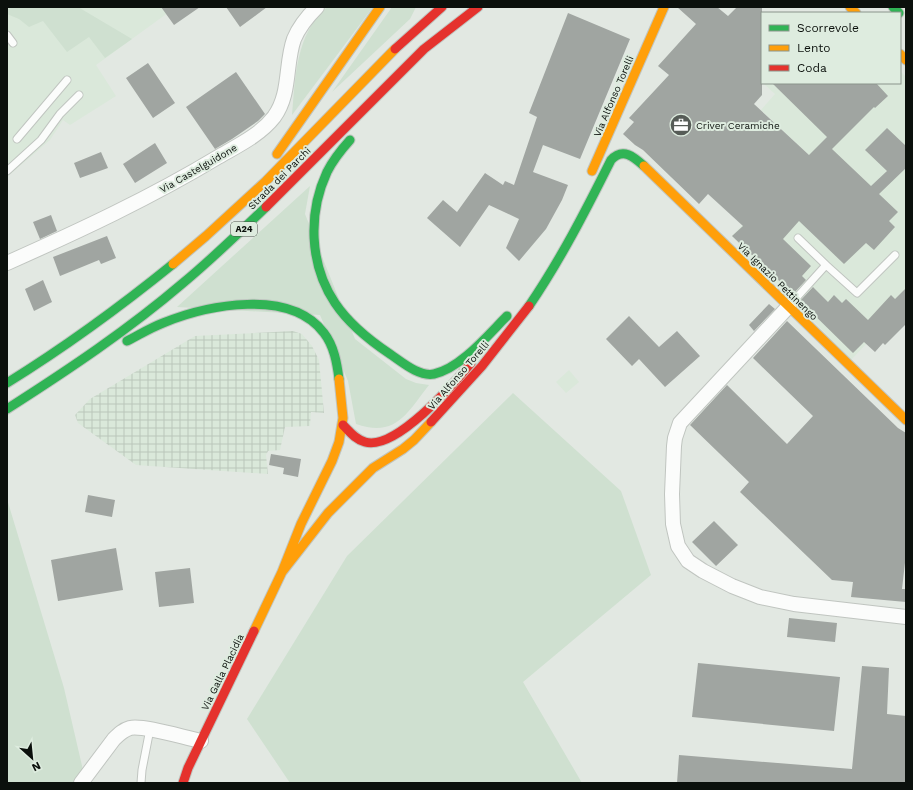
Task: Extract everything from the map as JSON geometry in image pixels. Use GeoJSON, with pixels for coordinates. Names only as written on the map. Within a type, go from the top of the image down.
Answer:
{"type":"FeatureCollection","features":[{"type":"Feature","properties":{"kind":"main road"},"geometry":{"type":"LineString","coordinates":[[250,195],[270,163],[380,7]]}},
{"type":"Feature","properties":{"kind":"main road","name":"Strada dei Parchi"},"geometry":{"type":"LineString","coordinates":[[7,383],[64,346],[136,293],[188,251],[272,175],[407,38],[442,7]]}},
{"type":"Feature","properties":{"kind":"main road","name":"Strada dei Parchi"},"geometry":{"type":"LineString","coordinates":[[7,409],[43,386],[139,318],[210,259],[264,210],[361,111],[425,49],[478,7]]}},
{"type":"Feature","properties":{"kind":"main road","name":"Via Alfonso Torelli"},"geometry":{"type":"LineString","coordinates":[[588,180],[664,7]]}},
{"type":"Feature","properties":{"kind":"main road"},"geometry":{"type":"LineString","coordinates":[[378,109],[425,49]]}},
{"type":"Feature","properties":{"kind":"main road"},"geometry":{"type":"LineString","coordinates":[[618,113],[621,133]]}},
{"type":"Feature","properties":{"kind":"main road"},"geometry":{"type":"LineString","coordinates":[[343,425],[352,436],[358,439],[373,442],[390,438],[407,428],[465,371],[486,346],[509,313],[457,363],[447,370],[433,374],[419,372],[401,361],[360,331],[341,312],[331,296],[319,269],[314,250],[313,228],[318,198],[326,173],[355,134]]}},
{"type":"Feature","properties":{"kind":"main road","name":"Via Ignazio Pettinengo"},"geometry":{"type":"LineString","coordinates":[[628,146],[635,158],[906,420]]}},
{"type":"Feature","properties":{"kind":"main road","name":"Via Alfonso Torelli"},"geometry":{"type":"LineString","coordinates":[[282,572],[328,513],[352,488],[373,468],[403,449],[414,440],[468,382],[543,286],[582,218],[611,160],[617,154],[623,153],[635,158]]}},
{"type":"Feature","properties":{"kind":"main road"},"geometry":{"type":"LineString","coordinates":[[43,386],[163,322],[220,307],[265,305],[286,307],[295,310],[318,325],[328,339],[336,360],[344,406],[343,425],[329,464],[298,531],[282,572]]}},
{"type":"Feature","properties":{"kind":"main road","name":"Via Galla Placidia"},"geometry":{"type":"LineString","coordinates":[[183,783],[188,768],[282,572]]}},
{"type":"Feature","properties":{"kind":"street","name":"Via Castelguidone"},"geometry":{"type":"LineString","coordinates":[[7,263],[156,193],[240,144],[263,128],[274,116],[284,96],[294,38],[317,7]]}},
{"type":"Feature","properties":{"kind":"street"},"geometry":{"type":"LineString","coordinates":[[789,306],[680,423],[675,438],[672,494],[673,524],[678,546],[688,561],[703,571],[760,598],[794,604],[906,617]]}},
{"type":"Feature","properties":{"kind":"street"},"geometry":{"type":"LineString","coordinates":[[81,783],[114,739],[121,732],[128,729],[135,727],[201,741]]}},
{"type":"Feature","properties":{"kind":"lane"},"geometry":{"type":"LineString","coordinates":[[7,35],[13,43]]}},
{"type":"Feature","properties":{"kind":"lane"},"geometry":{"type":"LineString","coordinates":[[17,139],[67,80]]}},
{"type":"Feature","properties":{"kind":"lane"},"geometry":{"type":"LineString","coordinates":[[7,171],[41,140],[60,114],[79,95]]}},
{"type":"Feature","properties":{"kind":"lane"},"geometry":{"type":"LineString","coordinates":[[798,238],[857,293],[895,255]]}},
{"type":"Feature","properties":{"kind":"lane"},"geometry":{"type":"LineString","coordinates":[[789,306],[826,265]]}},
{"type":"Feature","properties":{"kind":"lane"},"geometry":{"type":"LineString","coordinates":[[141,783],[150,730]]}},
{"type":"Feature","properties":{"kind":"shaded area"},"geometry":{"type":"Polygon","coordinates":[[[7,7],[176,7],[96,65],[116,96],[70,125],[63,120],[50,140],[7,177],[7,7]]]}},
{"type":"Feature","properties":{"kind":"shaded area"},"geometry":{"type":"Polygon","coordinates":[[[15,7],[78,7],[132,39],[105,58],[89,37],[67,52],[43,21],[29,27],[19,19],[7,14],[7,9],[15,7]]]}},
{"type":"Feature","properties":{"kind":"shaded area"},"geometry":{"type":"Polygon","coordinates":[[[327,7],[373,7],[292,115],[296,71],[303,43],[317,18],[327,7]]]}},
{"type":"Feature","properties":{"kind":"shaded area"},"geometry":{"type":"Polygon","coordinates":[[[392,7],[416,7],[410,19],[332,92],[392,7]]]}},
{"type":"Feature","properties":{"kind":"shaded area"},"geometry":{"type":"Polygon","coordinates":[[[901,72],[906,77],[906,302],[851,360],[732,236],[809,155],[761,110],[775,94],[764,84],[901,84],[901,72]]]}},
{"type":"Feature","properties":{"kind":"shaded area"},"geometry":{"type":"Polygon","coordinates":[[[310,186],[305,214],[355,339],[406,379],[416,383],[429,385],[407,413],[391,425],[381,428],[356,424],[348,381],[320,315],[177,307],[310,186]]]}},
{"type":"Feature","properties":{"kind":"shaded area"},"geometry":{"type":"Polygon","coordinates":[[[293,331],[302,334],[312,346],[319,360],[324,413],[311,412],[310,426],[285,427],[280,450],[268,451],[266,455],[268,474],[136,465],[78,423],[75,415],[90,399],[195,336],[293,331]]]}},
{"type":"Feature","properties":{"kind":"shaded area"},"geometry":{"type":"Polygon","coordinates":[[[569,370],[579,382],[566,393],[556,382],[569,370]]]}},
{"type":"Feature","properties":{"kind":"shaded area"},"geometry":{"type":"Polygon","coordinates":[[[513,393],[621,491],[651,575],[523,682],[582,783],[290,783],[247,719],[347,556],[513,393]]]}},
{"type":"Feature","properties":{"kind":"shaded area"},"geometry":{"type":"Polygon","coordinates":[[[7,499],[64,688],[86,783],[7,783],[7,499]]]}},
{"type":"Feature","properties":{"kind":"building"},"geometry":{"type":"Polygon","coordinates":[[[161,7],[200,7],[174,25],[161,7]]]}},
{"type":"Feature","properties":{"kind":"building"},"geometry":{"type":"Polygon","coordinates":[[[226,7],[267,7],[240,27],[226,7]]]}},
{"type":"Feature","properties":{"kind":"building"},"geometry":{"type":"Polygon","coordinates":[[[677,7],[717,7],[728,16],[737,7],[762,7],[762,95],[754,104],[809,155],[827,137],[773,84],[877,84],[888,96],[875,108],[874,107],[832,149],[871,186],[887,171],[865,150],[887,128],[906,146],[906,168],[879,194],[898,212],[889,221],[895,227],[874,250],[866,243],[844,264],[799,221],[783,239],[811,266],[802,276],[806,280],[793,294],[732,236],[743,226],[708,194],[699,204],[643,150],[623,134],[634,122],[629,118],[669,75],[658,66],[696,24],[677,7]]]}},
{"type":"Feature","properties":{"kind":"building"},"geometry":{"type":"Polygon","coordinates":[[[568,13],[630,39],[580,159],[543,145],[533,172],[568,185],[562,200],[546,229],[519,261],[506,248],[519,219],[489,205],[460,247],[427,218],[443,200],[457,212],[485,173],[503,185],[505,181],[514,185],[537,117],[529,113],[568,13]]]}},
{"type":"Feature","properties":{"kind":"building"},"geometry":{"type":"Polygon","coordinates":[[[148,63],[175,103],[153,118],[126,78],[148,63]]]}},
{"type":"Feature","properties":{"kind":"building"},"geometry":{"type":"Polygon","coordinates":[[[236,72],[265,114],[258,121],[215,149],[186,107],[236,72]]]}},
{"type":"Feature","properties":{"kind":"building"},"geometry":{"type":"Polygon","coordinates":[[[155,143],[167,163],[135,183],[123,164],[155,143]]]}},
{"type":"Feature","properties":{"kind":"building"},"geometry":{"type":"Polygon","coordinates":[[[101,152],[108,168],[80,178],[74,163],[101,152]]]}},
{"type":"Feature","properties":{"kind":"building"},"geometry":{"type":"Polygon","coordinates":[[[51,215],[57,231],[40,239],[33,222],[51,215]]]}},
{"type":"Feature","properties":{"kind":"building"},"geometry":{"type":"Polygon","coordinates":[[[107,236],[116,258],[101,264],[99,260],[60,276],[53,257],[107,236]]]}},
{"type":"Feature","properties":{"kind":"building"},"geometry":{"type":"Polygon","coordinates":[[[43,280],[52,302],[34,311],[25,289],[43,280]]]}},
{"type":"Feature","properties":{"kind":"building"},"geometry":{"type":"Polygon","coordinates":[[[813,287],[828,302],[834,295],[842,303],[846,299],[868,320],[891,295],[895,299],[906,288],[906,324],[885,345],[883,343],[875,352],[864,342],[853,353],[800,301],[813,287]]]}},
{"type":"Feature","properties":{"kind":"building"},"geometry":{"type":"Polygon","coordinates":[[[769,304],[775,309],[754,331],[749,325],[769,304]]]}},
{"type":"Feature","properties":{"kind":"building"},"geometry":{"type":"Polygon","coordinates":[[[629,316],[659,347],[677,331],[700,356],[665,387],[639,359],[632,366],[606,339],[629,316]]]}},
{"type":"Feature","properties":{"kind":"building"},"geometry":{"type":"Polygon","coordinates":[[[787,321],[898,428],[906,433],[906,554],[902,589],[906,589],[906,602],[851,597],[853,582],[832,580],[740,492],[749,482],[690,425],[727,385],[787,444],[813,416],[753,358],[787,321]]]}},
{"type":"Feature","properties":{"kind":"building"},"geometry":{"type":"Polygon","coordinates":[[[271,454],[301,459],[298,477],[283,474],[284,468],[269,465],[271,454]]]}},
{"type":"Feature","properties":{"kind":"building"},"geometry":{"type":"Polygon","coordinates":[[[88,495],[115,500],[112,517],[85,512],[88,495]]]}},
{"type":"Feature","properties":{"kind":"building"},"geometry":{"type":"Polygon","coordinates":[[[714,521],[738,545],[716,566],[692,542],[714,521]]]}},
{"type":"Feature","properties":{"kind":"building"},"geometry":{"type":"Polygon","coordinates":[[[116,548],[123,590],[58,601],[51,560],[116,548]]]}},
{"type":"Feature","properties":{"kind":"building"},"geometry":{"type":"Polygon","coordinates":[[[190,568],[194,603],[159,607],[155,572],[190,568]]]}},
{"type":"Feature","properties":{"kind":"building"},"geometry":{"type":"Polygon","coordinates":[[[789,618],[837,623],[835,642],[787,637],[789,618]]]}},
{"type":"Feature","properties":{"kind":"building"},"geometry":{"type":"Polygon","coordinates":[[[698,663],[840,677],[834,731],[692,717],[698,663]]]}},
{"type":"Feature","properties":{"kind":"building"},"geometry":{"type":"Polygon","coordinates":[[[862,666],[889,668],[887,714],[906,716],[906,783],[677,783],[679,755],[852,769],[862,666]]]}},
{"type":"Feature","properties":{"kind":"traffic: fast"},"geometry":{"type":"LineString","coordinates":[[893,7],[898,12]]}},
{"type":"Feature","properties":{"kind":"traffic: fast"},"geometry":{"type":"LineString","coordinates":[[350,140],[332,163],[321,188],[314,221],[314,238],[320,272],[326,288],[335,303],[353,325],[382,349],[411,368],[422,373],[434,374],[444,371],[464,358],[474,350],[507,316]]}},
{"type":"Feature","properties":{"kind":"traffic: fast"},"geometry":{"type":"LineString","coordinates":[[529,306],[583,216],[611,160],[615,156],[624,154],[636,159],[644,166]]}},
{"type":"Feature","properties":{"kind":"traffic: fast"},"geometry":{"type":"LineString","coordinates":[[7,409],[75,364],[141,317],[204,265],[266,207]]}},
{"type":"Feature","properties":{"kind":"traffic: fast"},"geometry":{"type":"LineString","coordinates":[[7,383],[92,326],[173,264]]}},
{"type":"Feature","properties":{"kind":"traffic: fast"},"geometry":{"type":"LineString","coordinates":[[127,341],[149,329],[181,316],[224,306],[247,304],[270,305],[291,310],[309,319],[324,333],[333,349],[339,379]]}},
{"type":"Feature","properties":{"kind":"traffic: slow"},"geometry":{"type":"LineString","coordinates":[[277,154],[380,7]]}},
{"type":"Feature","properties":{"kind":"traffic: slow"},"geometry":{"type":"LineString","coordinates":[[592,171],[664,7]]}},
{"type":"Feature","properties":{"kind":"traffic: slow"},"geometry":{"type":"LineString","coordinates":[[850,7],[855,12]]}},
{"type":"Feature","properties":{"kind":"traffic: slow"},"geometry":{"type":"LineString","coordinates":[[173,264],[266,181],[395,49]]}},
{"type":"Feature","properties":{"kind":"traffic: slow"},"geometry":{"type":"LineString","coordinates":[[901,55],[906,60]]}},
{"type":"Feature","properties":{"kind":"traffic: slow"},"geometry":{"type":"LineString","coordinates":[[644,166],[906,420]]}},
{"type":"Feature","properties":{"kind":"traffic: slow"},"geometry":{"type":"LineString","coordinates":[[282,572],[301,524],[332,461],[339,442],[343,418],[339,379]]}},
{"type":"Feature","properties":{"kind":"traffic: slow"},"geometry":{"type":"LineString","coordinates":[[254,631],[282,572],[328,513],[373,468],[403,449],[431,422]]}},
{"type":"Feature","properties":{"kind":"traffic: jam"},"geometry":{"type":"LineString","coordinates":[[395,49],[442,7]]}},
{"type":"Feature","properties":{"kind":"traffic: jam"},"geometry":{"type":"LineString","coordinates":[[266,207],[424,49],[478,7]]}},
{"type":"Feature","properties":{"kind":"traffic: jam"},"geometry":{"type":"LineString","coordinates":[[431,422],[482,366],[529,306]]}},
{"type":"Feature","properties":{"kind":"traffic: jam"},"geometry":{"type":"LineString","coordinates":[[343,425],[355,437],[365,442],[377,442],[392,437],[407,427],[437,400],[471,363]]}},
{"type":"Feature","properties":{"kind":"traffic: jam"},"geometry":{"type":"LineString","coordinates":[[183,783],[188,768],[254,631]]}},
{"type":"Feature","properties":{"kind":"place","name":"Criver Ceramiche"},"geometry":{"type":"Point","coordinates":[681,125]}}]}
